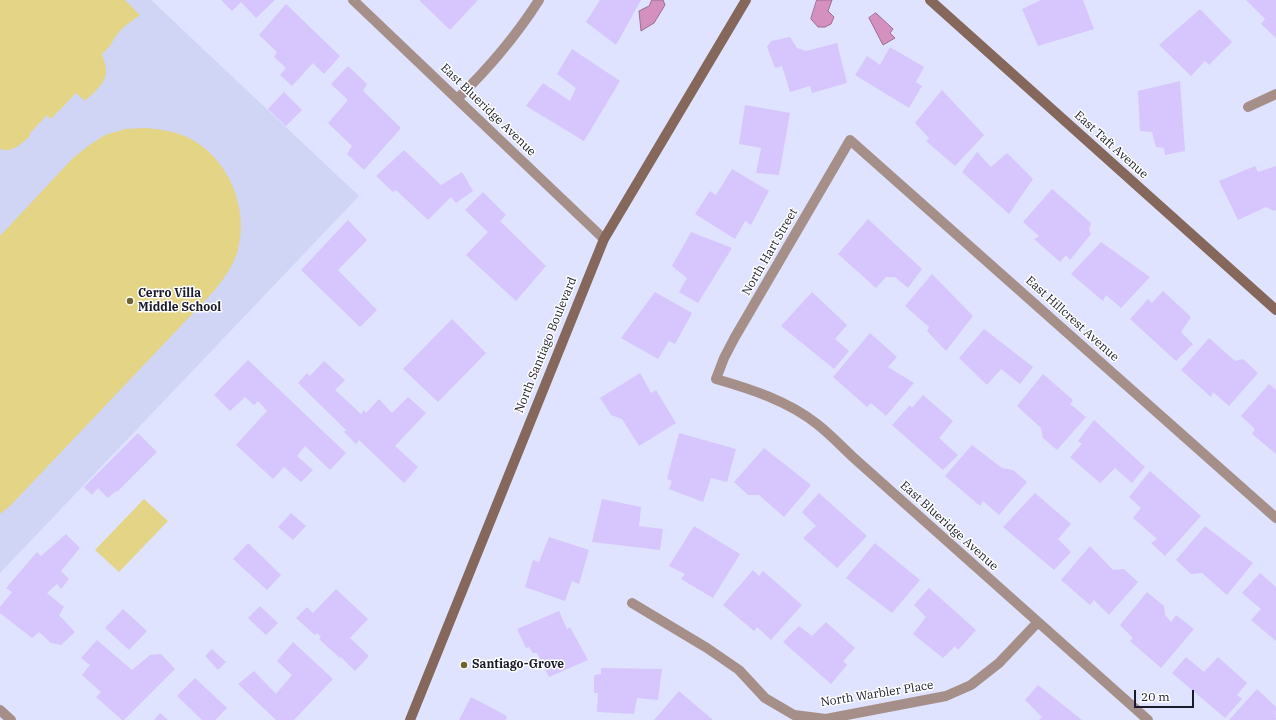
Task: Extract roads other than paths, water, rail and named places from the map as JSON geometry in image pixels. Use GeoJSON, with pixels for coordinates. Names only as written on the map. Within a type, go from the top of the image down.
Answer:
{"type":"FeatureCollection","features":[{"type":"Feature","properties":{"kind":"main road","name":"North Santiago Boulevard"},"geometry":{"type":"LineString","coordinates":[[410,720],[604,239],[746,0]]}},
{"type":"Feature","properties":{"kind":"main road","name":"East Taft Avenue"},"geometry":{"type":"LineString","coordinates":[[930,0],[1276,310]]}},
{"type":"Feature","properties":{"kind":"street","name":"East Blueridge Avenue"},"geometry":{"type":"LineString","coordinates":[[353,0],[604,239]]}},
{"type":"Feature","properties":{"kind":"street"},"geometry":{"type":"LineString","coordinates":[[458,99],[486,70],[512,38],[539,0]]}},
{"type":"Feature","properties":{"kind":"street"},"geometry":{"type":"LineString","coordinates":[[1248,107],[1276,94]]}},
{"type":"Feature","properties":{"kind":"street","name":"North Hart Street"},"geometry":{"type":"LineString","coordinates":[[716,379],[724,358],[735,337],[850,140]]}},
{"type":"Feature","properties":{"kind":"street","name":"East Hillcrest Avenue"},"geometry":{"type":"LineString","coordinates":[[850,140],[1276,518]]}},
{"type":"Feature","properties":{"kind":"street","name":"East Blueridge Avenue"},"geometry":{"type":"LineString","coordinates":[[716,379],[772,398],[796,410],[816,423],[1148,720]]}},
{"type":"Feature","properties":{"kind":"street","name":"North Warbler Place"},"geometry":{"type":"LineString","coordinates":[[632,604],[707,648],[739,670],[764,698],[794,715],[826,719],[946,696],[971,685],[999,663],[1038,622]]}},
{"type":"Feature","properties":{"kind":"street"},"geometry":{"type":"LineString","coordinates":[[0,710],[11,720]]}},
{"type":"Feature","properties":{"kind":"place","name":"Cerro Villa Middle School"},"geometry":{"type":"Point","coordinates":[130,301]}},
{"type":"Feature","properties":{"kind":"place","name":"Santiago-Grove"},"geometry":{"type":"Point","coordinates":[464,665]}}]}
